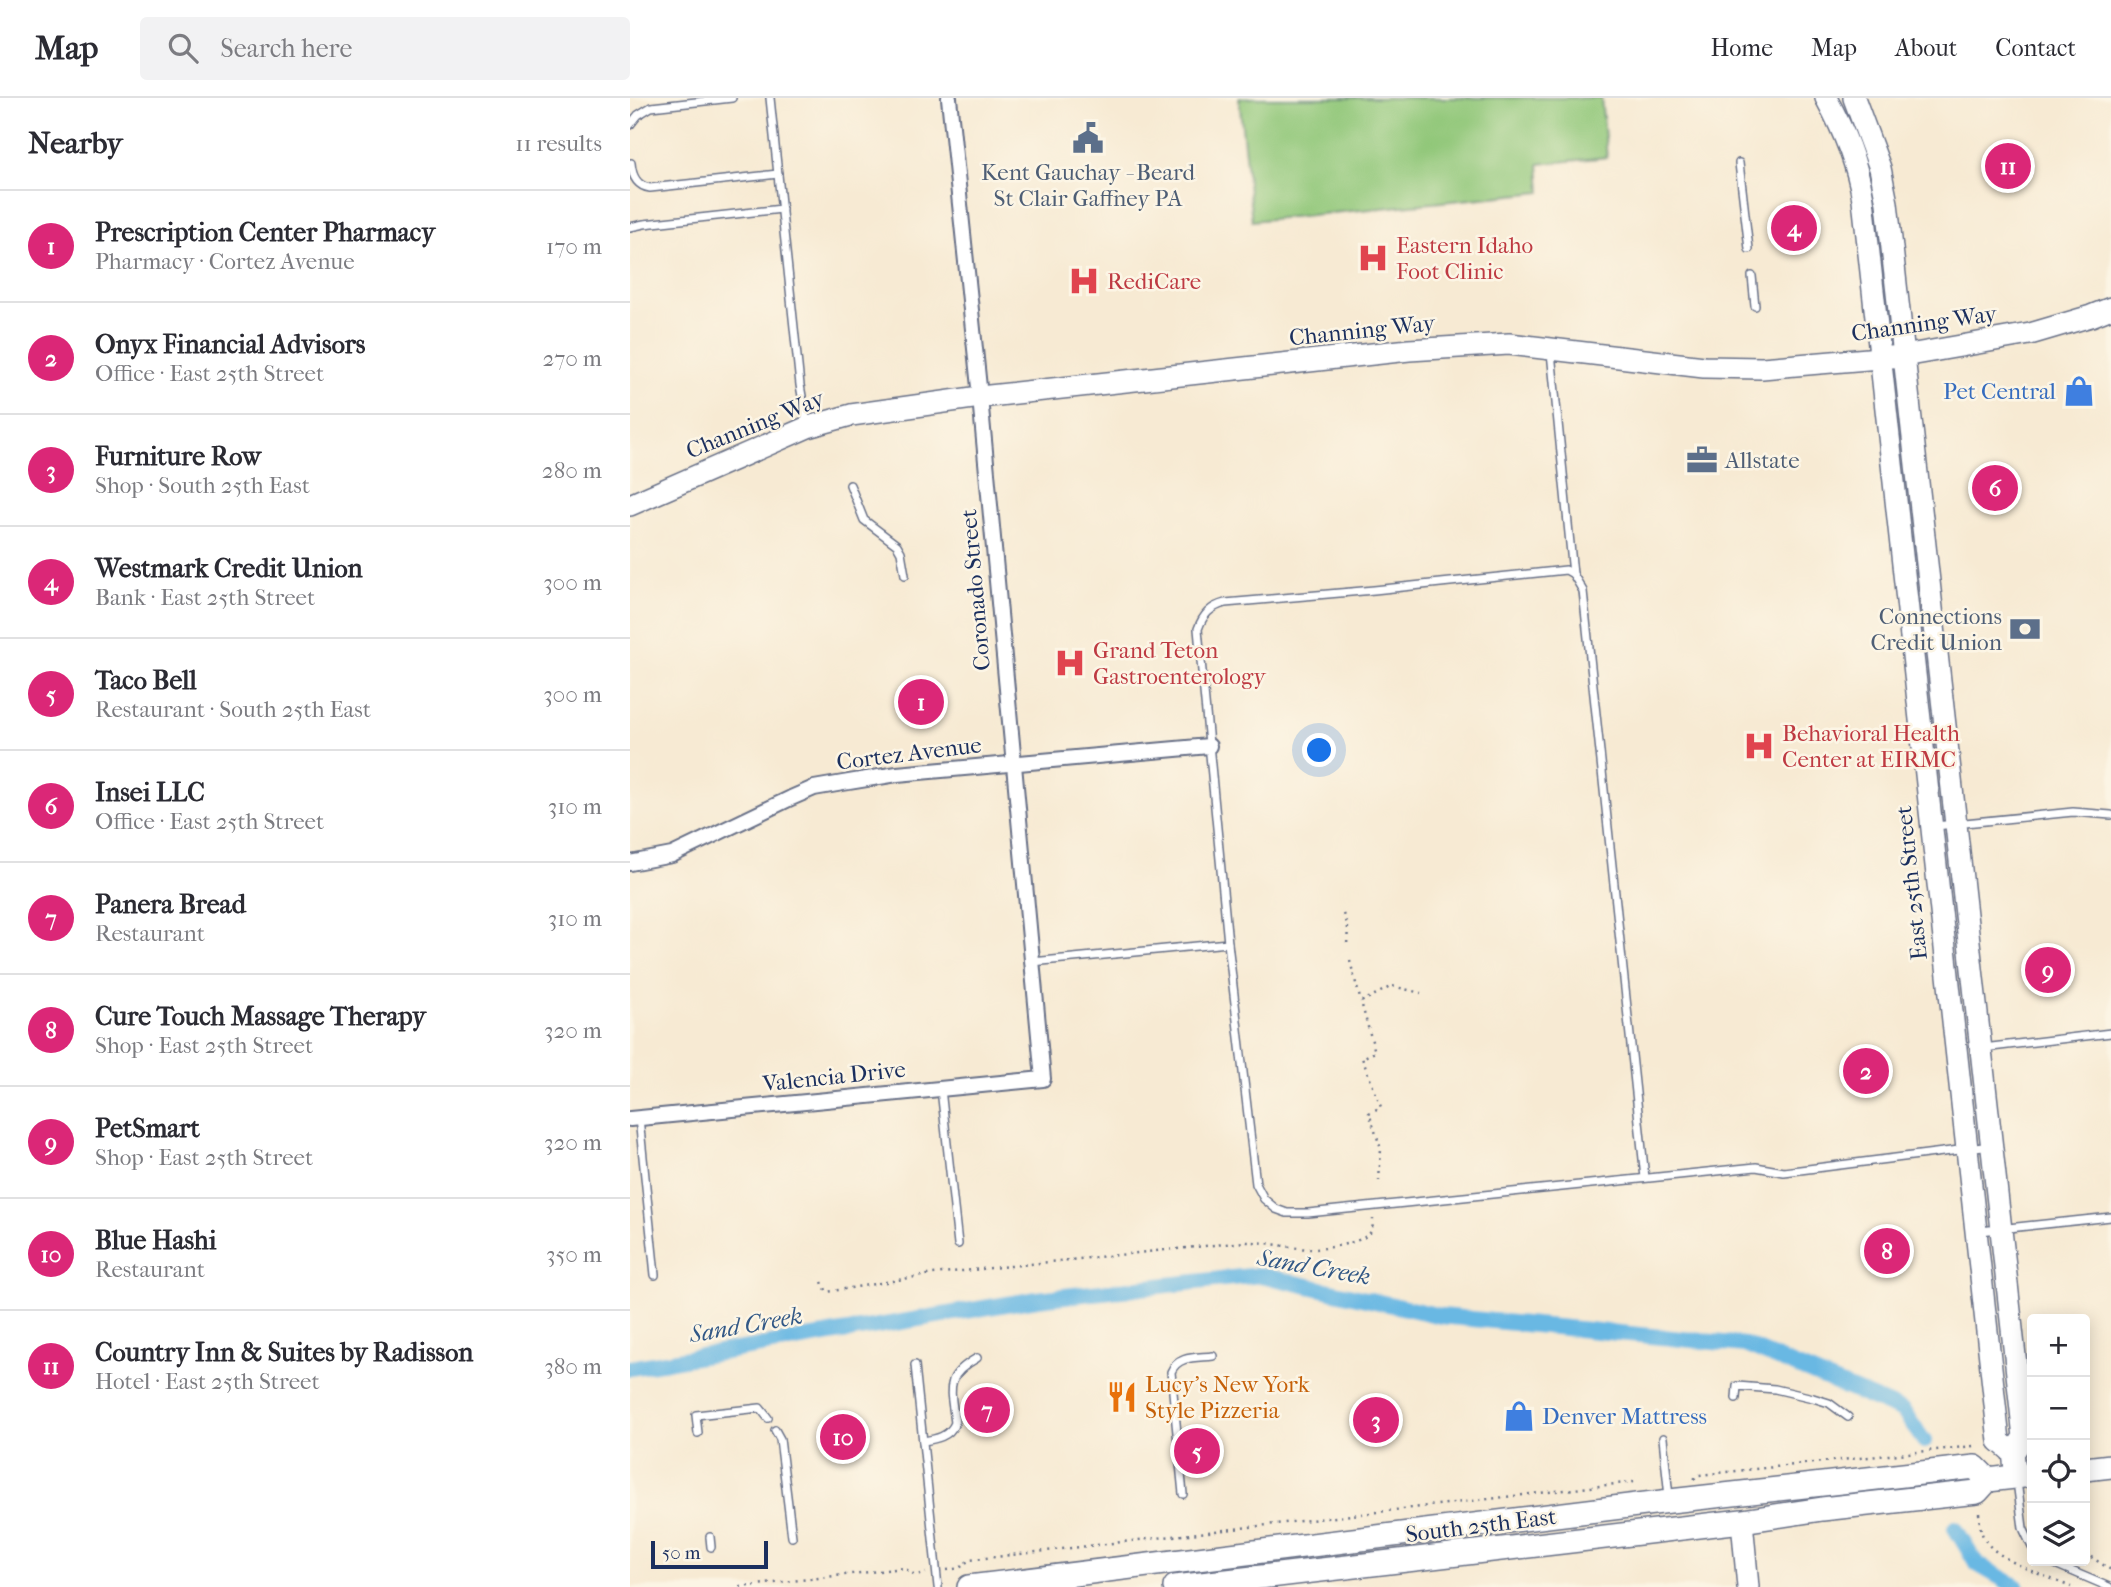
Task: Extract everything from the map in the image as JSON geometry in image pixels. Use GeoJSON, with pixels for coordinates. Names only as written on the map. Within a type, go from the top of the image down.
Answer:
{"type":"FeatureCollection","features":[{"type":"Feature","properties":{"kind":"main road"},"geometry":{"type":"LineString","coordinates":[[2090,1468],[2111,1466]]}},
{"type":"Feature","properties":{"kind":"main road","name":"South 25th East"},"geometry":{"type":"LineString","coordinates":[[964,1578],[1329,1544],[1670,1501],[1975,1467],[1988,1480]]}},
{"type":"Feature","properties":{"kind":"main road","name":"South 25th East"},"geometry":{"type":"LineString","coordinates":[[1175,1587],[1977,1492],[1988,1480],[2024,1476]]}},
{"type":"Feature","properties":{"kind":"main road"},"geometry":{"type":"LineString","coordinates":[[1613,1536],[1635,1521],[1667,1516],[1671,1507],[1670,1501]]}},
{"type":"Feature","properties":{"kind":"main road"},"geometry":{"type":"LineString","coordinates":[[1329,1544],[1332,1569]]}},
{"type":"Feature","properties":{"kind":"street","name":"Coronado Street"},"geometry":{"type":"LineString","coordinates":[[949,98],[980,397],[1043,1079]]}},
{"type":"Feature","properties":{"kind":"street","name":"East 25th Street"},"geometry":{"type":"LineString","coordinates":[[1826,98],[1851,150],[1858,172],[1870,250],[1999,1441],[2013,1453],[2024,1476]]}},
{"type":"Feature","properties":{"kind":"street","name":"East 25th Street"},"geometry":{"type":"LineString","coordinates":[[1854,98],[1881,168],[1887,203],[1991,1146],[2021,1381],[2024,1437],[2013,1453]]}},
{"type":"Feature","properties":{"kind":"street","name":"Channing Way"},"geometry":{"type":"LineString","coordinates":[[630,505],[808,427],[851,415],[980,397],[1413,350],[1509,344],[1646,361],[1727,368],[1762,368],[1903,356],[2030,334],[2111,308]]}},
{"type":"Feature","properties":{"kind":"street","name":"Cortez Avenue"},"geometry":{"type":"LineString","coordinates":[[630,863],[672,855],[814,788],[897,774],[1209,746]]}},
{"type":"Feature","properties":{"kind":"street","name":"Valencia Drive"},"geometry":{"type":"LineString","coordinates":[[634,1119],[1043,1079]]}},
{"type":"Feature","properties":{"kind":"street"},"geometry":{"type":"LineString","coordinates":[[1742,1521],[1748,1587]]}},
{"type":"Feature","properties":{"kind":"lane"},"geometry":{"type":"LineString","coordinates":[[630,125],[638,115],[651,107],[732,98]]}},
{"type":"Feature","properties":{"kind":"lane"},"geometry":{"type":"LineString","coordinates":[[770,98],[800,385],[808,427]]}},
{"type":"Feature","properties":{"kind":"lane"},"geometry":{"type":"LineString","coordinates":[[631,163],[634,178],[650,188],[778,174]]}},
{"type":"Feature","properties":{"kind":"lane"},"geometry":{"type":"LineString","coordinates":[[1740,163],[1749,249]]}},
{"type":"Feature","properties":{"kind":"lane"},"geometry":{"type":"LineString","coordinates":[[630,227],[782,209]]}},
{"type":"Feature","properties":{"kind":"lane"},"geometry":{"type":"LineString","coordinates":[[1752,276],[1755,306]]}},
{"type":"Feature","properties":{"kind":"lane"},"geometry":{"type":"LineString","coordinates":[[1550,348],[1573,574],[1583,592],[1645,1178]]}},
{"type":"Feature","properties":{"kind":"lane"},"geometry":{"type":"LineString","coordinates":[[850,485],[864,520],[897,545],[905,575]]}},
{"type":"Feature","properties":{"kind":"lane"},"geometry":{"type":"LineString","coordinates":[[1573,574],[1566,570],[1225,603],[1213,607],[1202,619],[1198,629],[1228,943],[1256,1184],[1264,1199],[1276,1209],[1287,1213],[1332,1211],[1756,1167],[1784,1172],[1991,1146]]}},
{"type":"Feature","properties":{"kind":"lane"},"geometry":{"type":"LineString","coordinates":[[1931,827],[2073,811],[2111,816]]}},
{"type":"Feature","properties":{"kind":"lane"},"geometry":{"type":"LineString","coordinates":[[1032,962],[1228,943]]}},
{"type":"Feature","properties":{"kind":"lane"},"geometry":{"type":"LineString","coordinates":[[1980,1048],[2111,1033]]}},
{"type":"Feature","properties":{"kind":"lane"},"geometry":{"type":"LineString","coordinates":[[941,1089],[958,1244]]}},
{"type":"Feature","properties":{"kind":"lane"},"geometry":{"type":"LineString","coordinates":[[634,1119],[655,1275]]}},
{"type":"Feature","properties":{"kind":"lane"},"geometry":{"type":"LineString","coordinates":[[1976,1232],[2111,1217]]}},
{"type":"Feature","properties":{"kind":"lane"},"geometry":{"type":"LineString","coordinates":[[1183,1494],[1171,1372],[1174,1364],[1180,1360],[1213,1356]]}},
{"type":"Feature","properties":{"kind":"lane"},"geometry":{"type":"LineString","coordinates":[[923,1441],[937,1439],[954,1427],[956,1423],[951,1385],[954,1376],[963,1366],[977,1358]]}},
{"type":"Feature","properties":{"kind":"lane"},"geometry":{"type":"LineString","coordinates":[[915,1365],[938,1587]]}},
{"type":"Feature","properties":{"kind":"lane"},"geometry":{"type":"LineString","coordinates":[[1736,1398],[1737,1386],[1775,1389],[1829,1403],[1847,1418]]}},
{"type":"Feature","properties":{"kind":"lane"},"geometry":{"type":"LineString","coordinates":[[698,1433],[696,1415],[760,1408],[768,1418]]}},
{"type":"Feature","properties":{"kind":"lane"},"geometry":{"type":"LineString","coordinates":[[775,1430],[780,1439],[792,1537]]}},
{"type":"Feature","properties":{"kind":"lane"},"geometry":{"type":"LineString","coordinates":[[1663,1438],[1670,1501]]}},
{"type":"Feature","properties":{"kind":"lane"},"geometry":{"type":"LineString","coordinates":[[2024,1476],[2023,1528],[2027,1536]]}},
{"type":"Feature","properties":{"kind":"lane"},"geometry":{"type":"LineString","coordinates":[[710,1537],[711,1547]]}},
{"type":"Feature","properties":{"kind":"lane"},"geometry":{"type":"LineString","coordinates":[[2060,1566],[2109,1587]]}},
{"type":"Feature","properties":{"kind":"path"},"geometry":{"type":"LineString","coordinates":[[1343,914],[1348,926],[1347,946]]}},
{"type":"Feature","properties":{"kind":"path"},"geometry":{"type":"LineString","coordinates":[[1350,961],[1375,1052],[1362,1058],[1381,1107],[1369,1113],[1381,1149],[1379,1181]]}},
{"type":"Feature","properties":{"kind":"path"},"geometry":{"type":"LineString","coordinates":[[1361,1002],[1392,986],[1421,993]]}},
{"type":"Feature","properties":{"kind":"path"},"geometry":{"type":"LineString","coordinates":[[822,1282],[827,1292],[933,1274],[1244,1242],[1264,1241],[1314,1250],[1348,1243],[1368,1235],[1373,1228],[1373,1219]]}},
{"type":"Feature","properties":{"kind":"path"},"geometry":{"type":"LineString","coordinates":[[1691,1483],[1699,1475],[1974,1446]]}},
{"type":"Feature","properties":{"kind":"path"},"geometry":{"type":"LineString","coordinates":[[964,1578],[968,1560],[1633,1482],[1645,1489]]}},
{"type":"Feature","properties":{"kind":"path"},"geometry":{"type":"LineString","coordinates":[[1979,1513],[1981,1531],[1995,1553],[2071,1587]]}},
{"type":"Feature","properties":{"kind":"path"},"geometry":{"type":"LineString","coordinates":[[2090,1556],[2111,1570]]}},
{"type":"Feature","properties":{"kind":"path"},"geometry":{"type":"LineString","coordinates":[[740,1587],[904,1568],[915,1575]]}},
{"type":"Feature","properties":{"kind":"green space"},"geometry":{"type":"Polygon","coordinates":[[[1239,98],[1601,98],[1607,157],[1539,164],[1541,192],[1252,221],[1239,98]]]}},
{"type":"Feature","properties":{"kind":"waterway","name":"Sand Creek"},"geometry":{"type":"LineString","coordinates":[[630,1368],[1037,1299],[1260,1275],[1441,1316],[1745,1345],[1903,1411],[1924,1441]]}},
{"type":"Feature","properties":{"kind":"waterway","name":"Sand Creek"},"geometry":{"type":"LineString","coordinates":[[1955,1528],[1977,1564],[2017,1587]]}},
{"type":"Feature","properties":{"kind":"place","name":"Kent Gauchay - Beard St Clair Gaffney PA"},"geometry":{"type":"Point","coordinates":[1088,138]}},
{"type":"Feature","properties":{"kind":"place","name":"Country Inn & Suites by Radisson"},"geometry":{"type":"Point","coordinates":[2008,166]}},
{"type":"Feature","properties":{"kind":"place","name":"Westmark Credit Union"},"geometry":{"type":"Point","coordinates":[1794,228]}},
{"type":"Feature","properties":{"kind":"place","name":"Eastern Idaho Foot Clinic"},"geometry":{"type":"Point","coordinates":[1373,258]}},
{"type":"Feature","properties":{"kind":"place","name":"RediCare"},"geometry":{"type":"Point","coordinates":[1084,281]}},
{"type":"Feature","properties":{"kind":"place","name":"Pet Central"},"geometry":{"type":"Point","coordinates":[2079,391]}},
{"type":"Feature","properties":{"kind":"place","name":"Allstate"},"geometry":{"type":"Point","coordinates":[1702,460]}},
{"type":"Feature","properties":{"kind":"place","name":"Insei LLC"},"geometry":{"type":"Point","coordinates":[1995,488]}},
{"type":"Feature","properties":{"kind":"place","name":"Connections Credit Union"},"geometry":{"type":"Point","coordinates":[2025,629]}},
{"type":"Feature","properties":{"kind":"place","name":"Grand Teton Gastroenterology"},"geometry":{"type":"Point","coordinates":[1070,663]}},
{"type":"Feature","properties":{"kind":"place","name":"Prescription Center Pharmacy"},"geometry":{"type":"Point","coordinates":[921,702]}},
{"type":"Feature","properties":{"kind":"place","name":"Behavioral Health Center at EIRMC"},"geometry":{"type":"Point","coordinates":[1759,746]}},
{"type":"Feature","properties":{"kind":"place","name":"PetSmart"},"geometry":{"type":"Point","coordinates":[2048,970]}},
{"type":"Feature","properties":{"kind":"place","name":"Onyx Financial Advisors"},"geometry":{"type":"Point","coordinates":[1866,1071]}},
{"type":"Feature","properties":{"kind":"place","name":"Cure Touch Massage Therapy"},"geometry":{"type":"Point","coordinates":[1887,1251]}},
{"type":"Feature","properties":{"kind":"place","name":"Lucy's New York Style Pizzeria"},"geometry":{"type":"Point","coordinates":[1122,1397]}},
{"type":"Feature","properties":{"kind":"place","name":"Panera Bread"},"geometry":{"type":"Point","coordinates":[987,1410]}},
{"type":"Feature","properties":{"kind":"place","name":"Denver Mattress"},"geometry":{"type":"Point","coordinates":[1519,1416]}},
{"type":"Feature","properties":{"kind":"place","name":"Furniture Row"},"geometry":{"type":"Point","coordinates":[1376,1420]}},
{"type":"Feature","properties":{"kind":"place","name":"Blue Hashi"},"geometry":{"type":"Point","coordinates":[843,1437]}},
{"type":"Feature","properties":{"kind":"place","name":"Taco Bell"},"geometry":{"type":"Point","coordinates":[1197,1451]}}]}
